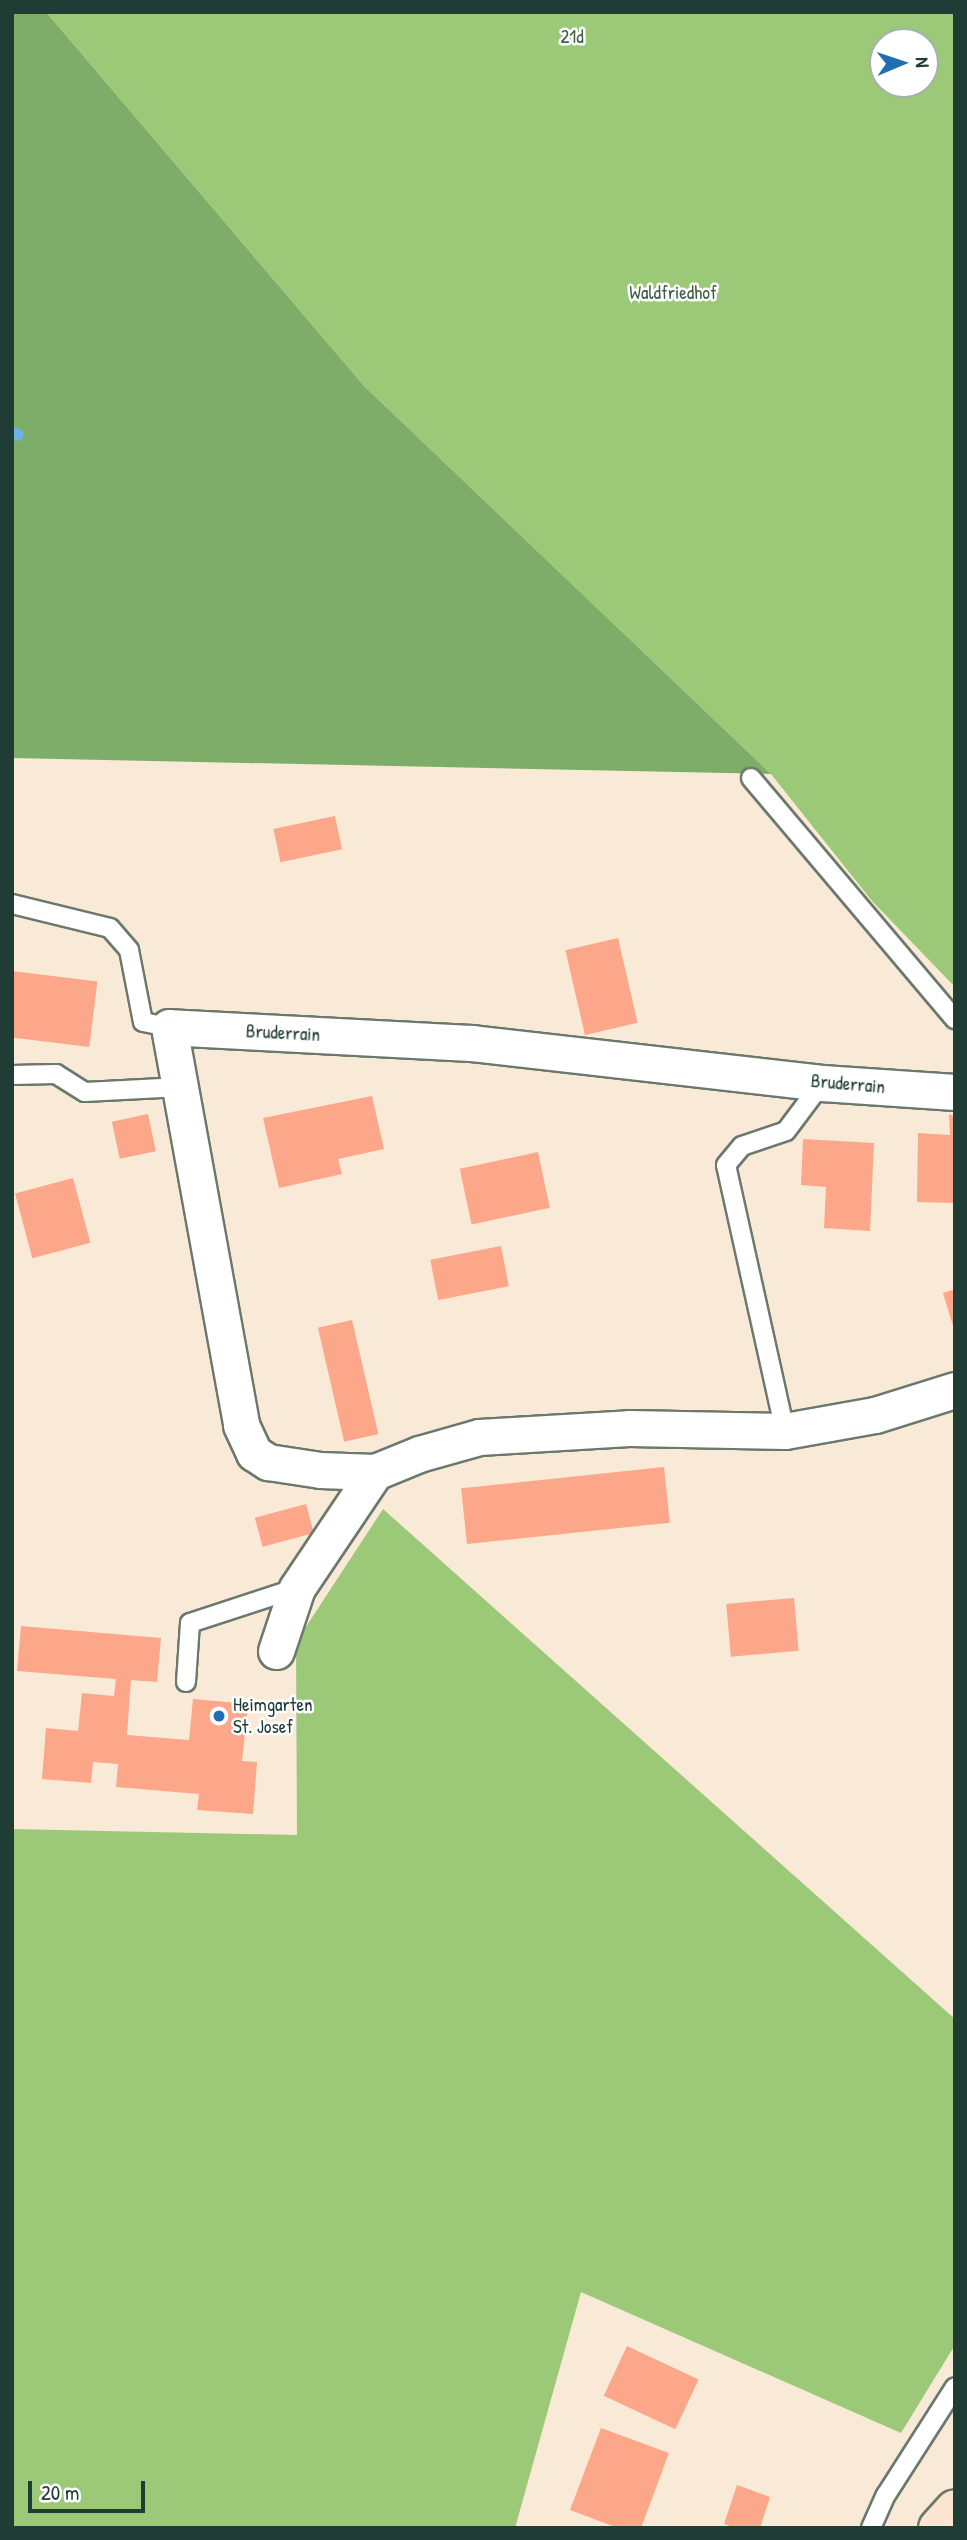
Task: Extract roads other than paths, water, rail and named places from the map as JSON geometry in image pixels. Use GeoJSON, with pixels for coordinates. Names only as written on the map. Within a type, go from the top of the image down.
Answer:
{"type":"FeatureCollection","features":[{"type":"Feature","properties":{"kind":"main road"},"geometry":{"type":"LineString","coordinates":[[938,2528],[955,2509]]}},
{"type":"Feature","properties":{"kind":"street","name":"Bruderrain"},"geometry":{"type":"LineString","coordinates":[[169,1027],[472,1043],[822,1083],[955,1092]]}},
{"type":"Feature","properties":{"kind":"street"},"geometry":{"type":"LineString","coordinates":[[169,1027],[241,1425],[254,1453],[275,1464],[320,1471],[375,1472],[419,1454],[479,1437],[629,1428],[785,1431],[875,1415],[955,1390]]}},
{"type":"Feature","properties":{"kind":"street"},"geometry":{"type":"LineString","coordinates":[[275,1651],[297,1588],[375,1472]]}},
{"type":"Feature","properties":{"kind":"lane"},"geometry":{"type":"LineString","coordinates":[[751,778],[955,1020]]}},
{"type":"Feature","properties":{"kind":"lane"},"geometry":{"type":"LineString","coordinates":[[12,904],[110,928],[129,950],[143,1022],[169,1027]]}},
{"type":"Feature","properties":{"kind":"lane"},"geometry":{"type":"LineString","coordinates":[[12,1075],[55,1074],[85,1093],[181,1087]]}},
{"type":"Feature","properties":{"kind":"lane"},"geometry":{"type":"LineString","coordinates":[[785,1431],[726,1165],[742,1146],[786,1131],[822,1083]]}},
{"type":"Feature","properties":{"kind":"lane"},"geometry":{"type":"LineString","coordinates":[[186,1682],[190,1623],[297,1588]]}},
{"type":"Feature","properties":{"kind":"lane"},"geometry":{"type":"LineString","coordinates":[[871,2528],[886,2495],[955,2387]]}},
{"type":"Feature","properties":{"kind":"waterway"},"geometry":{"type":"LineString","coordinates":[[12,433],[18,435]]}},
{"type":"Feature","properties":{"kind":"place","name":"Heimgarten St. Josef"},"geometry":{"type":"Point","coordinates":[219,1716]}},
{"type":"Feature","properties":{"kind":"park label","name":"21d"},"geometry":{"type":"Point","coordinates":[572,37]}},
{"type":"Feature","properties":{"kind":"park label","name":"Waldfriedhof"},"geometry":{"type":"Point","coordinates":[673,293]}}]}
